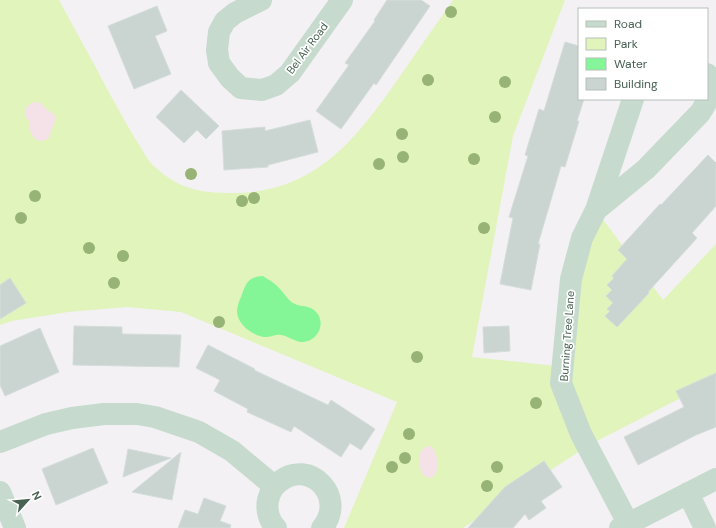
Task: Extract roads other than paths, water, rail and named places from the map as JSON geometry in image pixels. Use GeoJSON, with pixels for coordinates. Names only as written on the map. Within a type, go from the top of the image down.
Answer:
{"type":"FeatureCollection","features":[{"type":"Feature","properties":{"kind":"street","name":"Bel Air Road"},"geometry":{"type":"LineString","coordinates":[[261,0],[235,13],[225,21],[219,32],[217,50],[220,63],[230,78],[241,88],[262,90],[276,85],[290,73],[342,0]]}},
{"type":"Feature","properties":{"kind":"street","name":"Burning Tree Lane"},"geometry":{"type":"LineString","coordinates":[[708,76],[711,83],[708,98]]}},
{"type":"Feature","properties":{"kind":"street","name":"Burning Tree Lane"},"geometry":{"type":"LineString","coordinates":[[624,525],[581,434],[561,383],[571,279],[582,238],[596,210],[632,100]]}},
{"type":"Feature","properties":{"kind":"street","name":"Burning Tree Lane"},"geometry":{"type":"LineString","coordinates":[[596,210],[646,169],[700,113],[707,100]]}},
{"type":"Feature","properties":{"kind":"street"},"geometry":{"type":"LineString","coordinates":[[0,442],[46,424],[72,418],[104,414],[137,414],[155,417],[200,432],[232,451],[274,486]]}},
{"type":"Feature","properties":{"kind":"street"},"geometry":{"type":"LineString","coordinates":[[276,528],[268,516],[267,505],[269,495],[274,486],[282,479],[292,475],[303,474],[313,477],[321,483],[328,492],[331,502],[331,512],[327,522],[322,528]]}},
{"type":"Feature","properties":{"kind":"street"},"geometry":{"type":"LineString","coordinates":[[624,525],[716,479]]}},
{"type":"Feature","properties":{"kind":"street"},"geometry":{"type":"LineString","coordinates":[[0,492],[15,528]]}},
{"type":"Feature","properties":{"kind":"street"},"geometry":{"type":"LineString","coordinates":[[688,493],[705,528]]}},
{"type":"Feature","properties":{"kind":"water"},"geometry":{"type":"Polygon","coordinates":[[[263,276],[276,285],[293,303],[312,308],[318,315],[321,325],[316,335],[312,339],[301,342],[281,335],[269,337],[257,335],[243,325],[237,311],[244,288],[251,279],[263,276]]]}}]}
